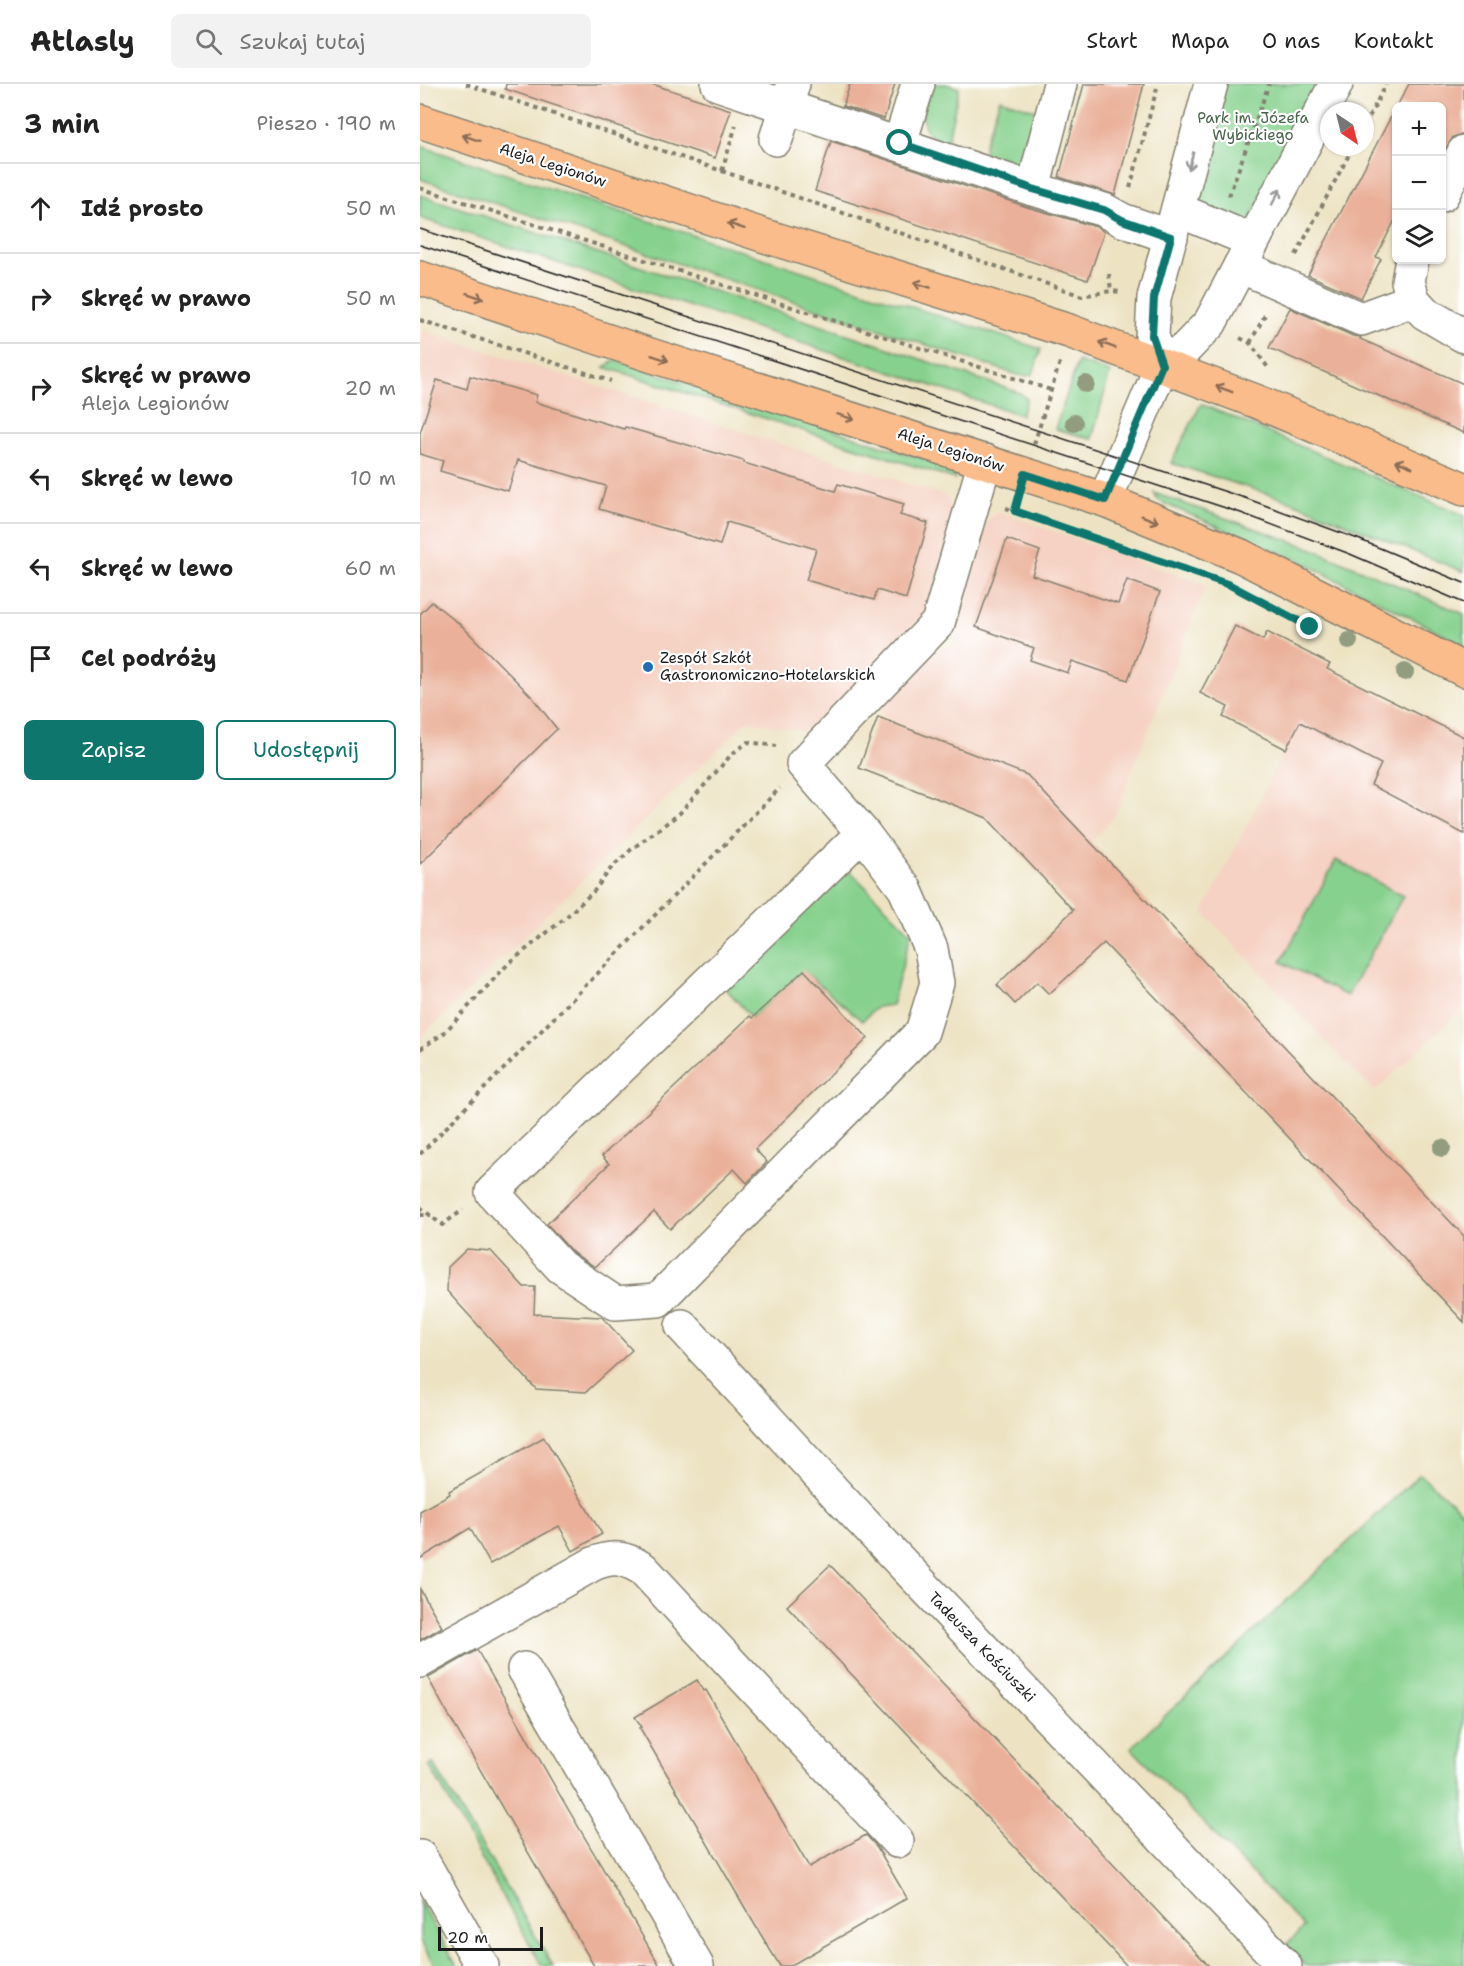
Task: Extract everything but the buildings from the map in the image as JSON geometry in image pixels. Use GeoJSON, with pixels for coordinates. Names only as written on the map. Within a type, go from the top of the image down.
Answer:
{"type":"FeatureCollection","features":[{"type":"Feature","properties":{"kind":"main road","name":"Aleja Legionów"},"geometry":{"type":"LineString","coordinates":[[420,121],[762,235],[1069,331],[1258,402],[1464,489]]}},
{"type":"Feature","properties":{"kind":"main road","name":"Aleja Legionów"},"geometry":{"type":"LineString","coordinates":[[420,278],[650,355],[1105,500],[1240,556],[1464,670]]}},
{"type":"Feature","properties":{"kind":"street"},"geometry":{"type":"LineString","coordinates":[[718,84],[790,95],[900,143],[1033,189],[1104,210],[1122,220],[1177,211],[1247,253],[1281,284],[1361,318],[1413,300]]}},
{"type":"Feature","properties":{"kind":"street"},"geometry":{"type":"LineString","coordinates":[[900,143],[918,84]]}},
{"type":"Feature","properties":{"kind":"street"},"geometry":{"type":"LineString","coordinates":[[1033,189],[1060,84]]}},
{"type":"Feature","properties":{"kind":"street"},"geometry":{"type":"LineString","coordinates":[[1162,365],[1152,336],[1154,298],[1211,84]]}},
{"type":"Feature","properties":{"kind":"street"},"geometry":{"type":"LineString","coordinates":[[1105,500],[1162,365],[1185,349],[1210,323],[1336,84]]}},
{"type":"Feature","properties":{"kind":"street"},"geometry":{"type":"LineString","coordinates":[[776,139],[790,95]]}},
{"type":"Feature","properties":{"kind":"street"},"geometry":{"type":"LineString","coordinates":[[1446,187],[1464,152]]}},
{"type":"Feature","properties":{"kind":"street"},"geometry":{"type":"LineString","coordinates":[[1411,264],[1408,281],[1413,300],[1425,313],[1464,336]]}},
{"type":"Feature","properties":{"kind":"street"},"geometry":{"type":"LineString","coordinates":[[863,832],[492,1192],[561,1267],[615,1303],[658,1300],[922,1032],[937,983],[931,949],[906,889],[863,832],[811,756],[938,623],[986,461]]}},
{"type":"Feature","properties":{"kind":"street","name":"Tadeusza Kościuszki"},"geometry":{"type":"LineString","coordinates":[[682,1326],[839,1497],[1285,1966]]}},
{"type":"Feature","properties":{"kind":"street"},"geometry":{"type":"LineString","coordinates":[[420,1661],[593,1564],[607,1558],[622,1559],[643,1569],[897,1841]]}},
{"type":"Feature","properties":{"kind":"street"},"geometry":{"type":"LineString","coordinates":[[524,1669],[697,1966]]}},
{"type":"Feature","properties":{"kind":"street"},"geometry":{"type":"LineString","coordinates":[[420,1857],[482,1966]]}},
{"type":"Feature","properties":{"kind":"path"},"geometry":{"type":"LineString","coordinates":[[466,84],[1082,296],[1069,331],[1015,511]]}},
{"type":"Feature","properties":{"kind":"path"},"geometry":{"type":"LineString","coordinates":[[1122,220],[1158,84]]}},
{"type":"Feature","properties":{"kind":"path"},"geometry":{"type":"LineString","coordinates":[[1177,211],[1227,201],[1269,84]]}},
{"type":"Feature","properties":{"kind":"path"},"geometry":{"type":"LineString","coordinates":[[1374,107],[1386,84]]}},
{"type":"Feature","properties":{"kind":"path"},"geometry":{"type":"LineString","coordinates":[[722,171],[736,127]]}},
{"type":"Feature","properties":{"kind":"path"},"geometry":{"type":"LineString","coordinates":[[1250,343],[1348,156]]}},
{"type":"Feature","properties":{"kind":"path"},"geometry":{"type":"LineString","coordinates":[[420,188],[1051,390]]}},
{"type":"Feature","properties":{"kind":"path"},"geometry":{"type":"LineString","coordinates":[[1109,274],[1111,291]]}},
{"type":"Feature","properties":{"kind":"path"},"geometry":{"type":"LineString","coordinates":[[420,320],[619,384]]}},
{"type":"Feature","properties":{"kind":"path"},"geometry":{"type":"LineString","coordinates":[[975,498],[1140,554]]}},
{"type":"Feature","properties":{"kind":"path"},"geometry":{"type":"LineString","coordinates":[[420,1049],[444,1033],[508,964],[565,918],[594,891],[612,867],[633,848],[679,814],[732,754],[748,742],[811,756],[420,1154]]}},
{"type":"Feature","properties":{"kind":"path"},"geometry":{"type":"LineString","coordinates":[[420,1206],[431,1215],[420,1215]]}},
{"type":"Feature","properties":{"kind":"shaded area","name":"Zespół Szkół Gastronomiczno-Hotelarskich"},"geometry":{"type":"Polygon","coordinates":[[[420,330],[947,496],[956,527],[925,612],[817,733],[747,721],[420,1038],[420,330]]]}},
{"type":"Feature","properties":{"kind":"shaded area"},"geometry":{"type":"Polygon","coordinates":[[[996,511],[1206,585],[1114,817],[1091,842],[1028,776],[887,720],[878,705],[933,649],[954,643],[953,635],[979,532],[996,511]]]}},
{"type":"Feature","properties":{"kind":"shaded area"},"geometry":{"type":"Polygon","coordinates":[[[1326,668],[1409,712],[1411,709],[1464,737],[1464,1007],[1374,1092],[1203,912],[1326,668]]]}},
{"type":"Feature","properties":{"kind":"green space"},"geometry":{"type":"Polygon","coordinates":[[[930,84],[946,84],[959,88],[947,144],[929,133],[923,120],[930,84]]]}},
{"type":"Feature","properties":{"kind":"green space","name":"Park im. Józefa Wybickiego"},"geometry":{"type":"Polygon","coordinates":[[[1224,84],[1321,84],[1245,228],[1190,206],[1224,84]]]}},
{"type":"Feature","properties":{"kind":"green space"},"geometry":{"type":"Polygon","coordinates":[[[1000,99],[1035,110],[1040,117],[1026,160],[1019,165],[993,165],[985,154],[984,145],[1000,99]]]}},
{"type":"Feature","properties":{"kind":"green space"},"geometry":{"type":"Polygon","coordinates":[[[420,146],[1041,349],[1033,374],[1018,375],[420,179],[420,146]]]}},
{"type":"Feature","properties":{"kind":"green space"},"geometry":{"type":"Polygon","coordinates":[[[420,195],[859,338],[1020,393],[1027,399],[1021,415],[420,218],[420,195]]]}},
{"type":"Feature","properties":{"kind":"green space"},"geometry":{"type":"Polygon","coordinates":[[[615,360],[952,468],[956,472],[955,479],[604,367],[615,360]]]}},
{"type":"Feature","properties":{"kind":"green space"},"geometry":{"type":"Polygon","coordinates":[[[1078,361],[1110,372],[1092,439],[1055,429],[1078,361]]]}},
{"type":"Feature","properties":{"kind":"green space"},"geometry":{"type":"Polygon","coordinates":[[[1201,404],[1464,515],[1464,572],[1293,502],[1171,463],[1201,404]]]}},
{"type":"Feature","properties":{"kind":"green space"},"geometry":{"type":"Polygon","coordinates":[[[1154,493],[1308,547],[1464,614],[1464,645],[1306,564],[1163,503],[1154,493]]]}},
{"type":"Feature","properties":{"kind":"green space"},"geometry":{"type":"Polygon","coordinates":[[[1336,860],[1403,896],[1347,996],[1281,962],[1336,860]]]}},
{"type":"Feature","properties":{"kind":"green space"},"geometry":{"type":"Polygon","coordinates":[[[845,866],[911,933],[892,1005],[877,1007],[862,1021],[804,971],[752,1018],[721,983],[845,866]]]}},
{"type":"Feature","properties":{"kind":"green space"},"geometry":{"type":"Polygon","coordinates":[[[1420,1474],[1464,1513],[1464,1966],[1306,1966],[1286,1945],[1304,1927],[1131,1748],[1420,1474]]]}},
{"type":"Feature","properties":{"kind":"green space"},"geometry":{"type":"Polygon","coordinates":[[[433,1763],[553,1966],[542,1966],[429,1765],[433,1763]]]}},
{"type":"Feature","properties":{"kind":"green space"},"geometry":{"type":"Polygon","coordinates":[[[420,1902],[457,1966],[435,1966],[420,1941],[420,1902]]]}},
{"type":"Feature","properties":{"kind":"tram line"},"geometry":{"type":"LineString","coordinates":[[420,229],[1245,498],[1358,539],[1464,583]]}},
{"type":"Feature","properties":{"kind":"tram line"},"geometry":{"type":"LineString","coordinates":[[420,245],[1241,513],[1350,554],[1464,603]]}},
{"type":"Feature","properties":{"kind":"place","name":"Zespół Szkół Gastronomiczno-Hotelarskich"},"geometry":{"type":"Point","coordinates":[648,667]}},
{"type":"Feature","properties":{"kind":"route"},"geometry":{"type":"LineString","coordinates":[[900,143],[1033,189],[1104,210],[1122,220],[1171,237],[1154,298],[1152,336],[1162,365],[1105,500],[1025,474],[1015,511],[1230,585],[1310,627]]}}]}
